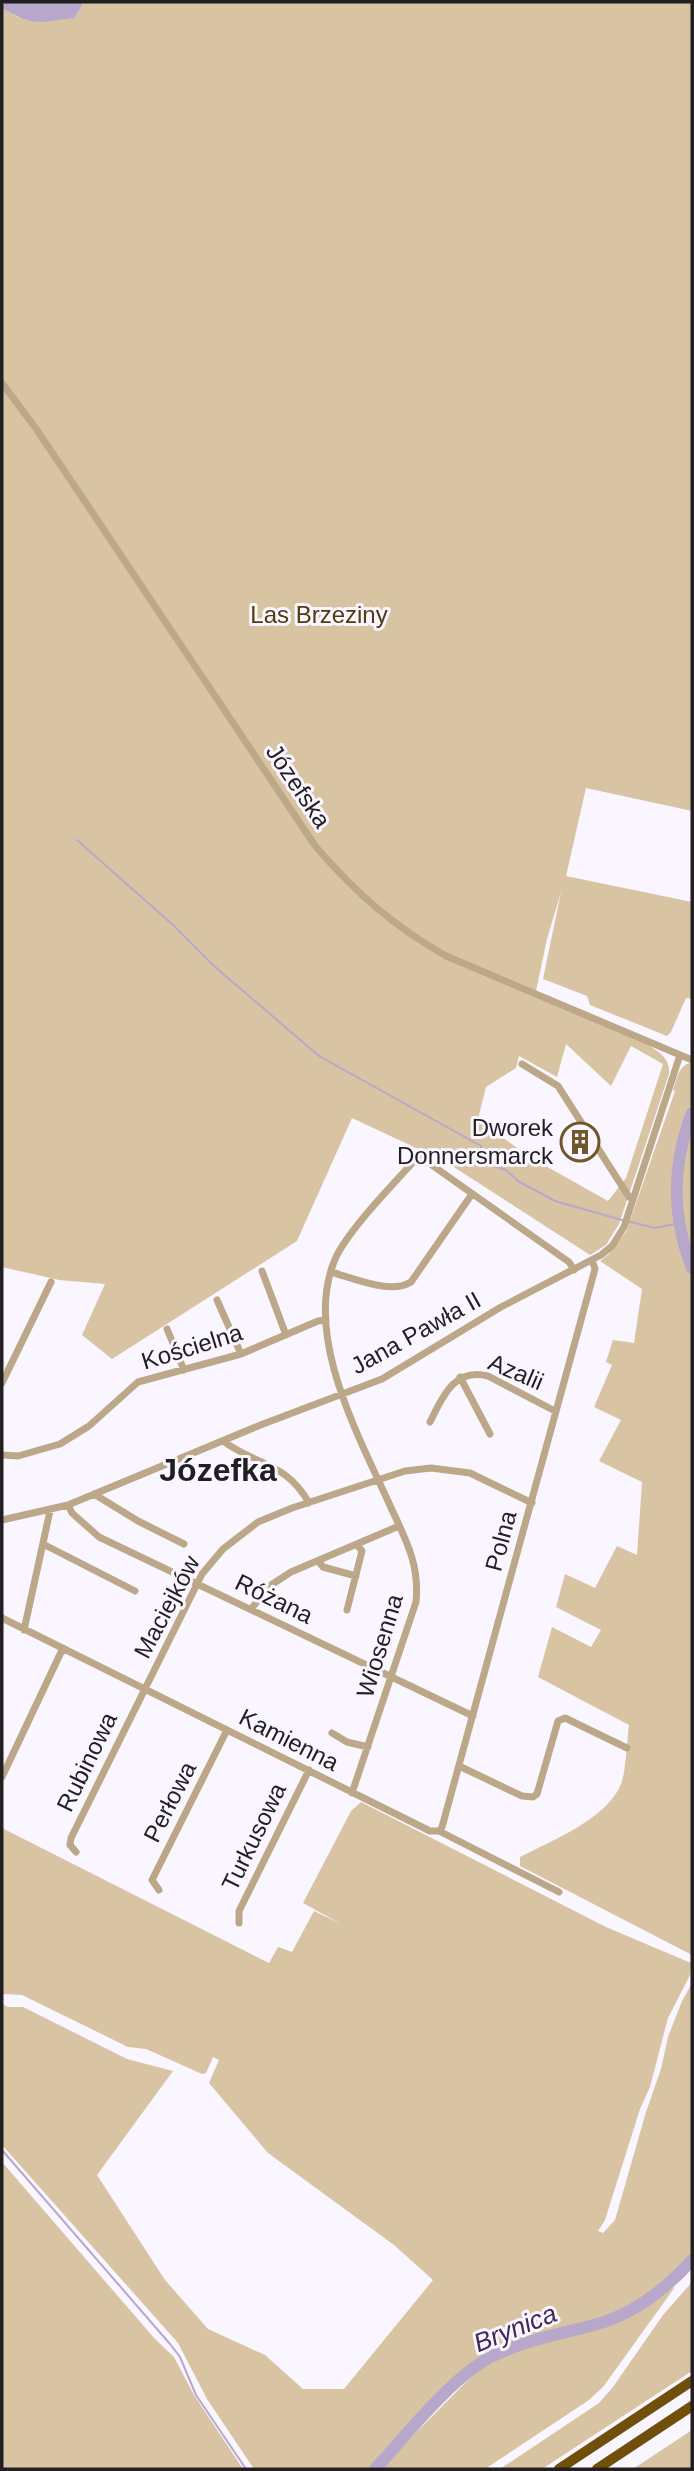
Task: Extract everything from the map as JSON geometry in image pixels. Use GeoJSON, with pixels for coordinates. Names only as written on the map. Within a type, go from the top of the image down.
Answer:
{"type":"FeatureCollection","features":[{"type":"Feature","properties":{"kind":"highway"},"geometry":{"type":"LineString","coordinates":[[559,2469],[692,2381]]}},
{"type":"Feature","properties":{"kind":"highway"},"geometry":{"type":"LineString","coordinates":[[597,2469],[692,2406]]}},
{"type":"Feature","properties":{"kind":"street","name":"Józefska"},"geometry":{"type":"LineString","coordinates":[[2,383],[37,430],[316,847],[351,887],[412,937],[446,956],[692,1060]]}},
{"type":"Feature","properties":{"kind":"street","name":"Jana Pawła II"},"geometry":{"type":"LineString","coordinates":[[2,1520],[68,1505],[382,1379],[501,1307],[610,1249],[624,1227],[680,1055]]}},
{"type":"Feature","properties":{"kind":"street"},"geometry":{"type":"LineString","coordinates":[[522,1064],[558,1086],[614,1177],[633,1199]]}},
{"type":"Feature","properties":{"kind":"street","name":"Wiosenna"},"geometry":{"type":"LineString","coordinates":[[352,1793],[416,1602],[418,1583],[411,1550],[378,1480],[334,1371],[326,1320],[328,1284],[337,1256],[347,1238],[414,1161],[419,1158],[426,1161],[472,1194]]}},
{"type":"Feature","properties":{"kind":"street"},"geometry":{"type":"LineString","coordinates":[[331,1272],[392,1288],[406,1286],[472,1194],[569,1262],[574,1270]]}},
{"type":"Feature","properties":{"kind":"street","name":"Polna"},"geometry":{"type":"LineString","coordinates":[[439,1831],[595,1269],[592,1260]]}},
{"type":"Feature","properties":{"kind":"street"},"geometry":{"type":"LineString","coordinates":[[262,1271],[286,1335]]}},
{"type":"Feature","properties":{"kind":"street"},"geometry":{"type":"LineString","coordinates":[[2,1383],[51,1282]]}},
{"type":"Feature","properties":{"kind":"street"},"geometry":{"type":"LineString","coordinates":[[217,1300],[241,1354]]}},
{"type":"Feature","properties":{"kind":"street","name":"Kościelna"},"geometry":{"type":"LineString","coordinates":[[2,1455],[18,1456],[60,1444],[89,1426],[138,1382],[241,1354],[326,1320]]}},
{"type":"Feature","properties":{"kind":"street"},"geometry":{"type":"LineString","coordinates":[[167,1329],[184,1370]]}},
{"type":"Feature","properties":{"kind":"street","name":"Azalii"},"geometry":{"type":"LineString","coordinates":[[430,1422],[443,1395],[460,1377],[479,1373],[555,1411]]}},
{"type":"Feature","properties":{"kind":"street","name":"Azalii"},"geometry":{"type":"LineString","coordinates":[[460,1377],[490,1434]]}},
{"type":"Feature","properties":{"kind":"street"},"geometry":{"type":"LineString","coordinates":[[223,1441],[287,1475],[299,1486],[309,1503]]}},
{"type":"Feature","properties":{"kind":"street","name":"Maciejków"},"geometry":{"type":"LineString","coordinates":[[145,1689],[202,1574],[223,1549],[247,1529],[272,1516],[378,1480],[420,1469],[446,1468],[478,1476],[531,1503]]}},
{"type":"Feature","properties":{"kind":"street"},"geometry":{"type":"LineString","coordinates":[[94,1494],[138,1521],[184,1544]]}},
{"type":"Feature","properties":{"kind":"street","name":"Różana"},"geometry":{"type":"LineString","coordinates":[[68,1505],[72,1513],[99,1537],[473,1716]]}},
{"type":"Feature","properties":{"kind":"street"},"geometry":{"type":"LineString","coordinates":[[24,1630],[50,1511]]}},
{"type":"Feature","properties":{"kind":"street"},"geometry":{"type":"LineString","coordinates":[[251,1609],[271,1585],[291,1572],[399,1526]]}},
{"type":"Feature","properties":{"kind":"street"},"geometry":{"type":"LineString","coordinates":[[43,1544],[135,1591]]}},
{"type":"Feature","properties":{"kind":"street"},"geometry":{"type":"LineString","coordinates":[[347,1610],[362,1551],[357,1545]]}},
{"type":"Feature","properties":{"kind":"street"},"geometry":{"type":"LineString","coordinates":[[319,1562],[323,1567],[356,1576]]}},
{"type":"Feature","properties":{"kind":"street","name":"Kamienna"},"geometry":{"type":"LineString","coordinates":[[2,1618],[430,1832],[439,1831],[559,1892]]}},
{"type":"Feature","properties":{"kind":"street"},"geometry":{"type":"LineString","coordinates":[[2,1777],[63,1648]]}},
{"type":"Feature","properties":{"kind":"street","name":"Rubinowa"},"geometry":{"type":"LineString","coordinates":[[76,1852],[70,1845],[71,1838],[145,1689]]}},
{"type":"Feature","properties":{"kind":"street"},"geometry":{"type":"LineString","coordinates":[[459,1766],[522,1796],[533,1797],[537,1794],[558,1721],[565,1718],[627,1748]]}},
{"type":"Feature","properties":{"kind":"street","name":"Perłowa"},"geometry":{"type":"LineString","coordinates":[[159,1890],[152,1880],[227,1730]]}},
{"type":"Feature","properties":{"kind":"street"},"geometry":{"type":"LineString","coordinates":[[332,1733],[347,1742],[368,1747]]}},
{"type":"Feature","properties":{"kind":"street","name":"Turkusowa"},"geometry":{"type":"LineString","coordinates":[[239,1923],[239,1911],[309,1770]]}},
{"type":"Feature","properties":{"kind":"green space","name":"Las Brzeziny"},"geometry":{"type":"Polygon","coordinates":[[[84,2],[691,2],[692,10],[692,811],[586,788],[566,876],[692,902],[692,999],[686,998],[667,1036],[590,1005],[587,996],[543,979],[561,892],[547,939],[535,996],[649,1045],[664,1056],[668,1064],[669,1074],[619,1224],[606,1245],[590,1255],[446,1162],[352,1118],[297,1241],[112,1359],[82,1335],[105,1284],[59,1280],[2,1267],[2,8],[18,17],[74,19],[84,2]],[[566,1044],[557,1077],[519,1056],[516,1068],[486,1087],[478,1119],[528,1156],[608,1201],[626,1178],[663,1064],[631,1046],[611,1086],[566,1044]]]}},
{"type":"Feature","properties":{"kind":"green space"},"geometry":{"type":"Polygon","coordinates":[[[690,1063],[692,1955],[520,1866],[520,1857],[577,1828],[604,1808],[614,1797],[623,1779],[629,1725],[538,1677],[552,1627],[591,1647],[601,1630],[556,1607],[565,1574],[595,1588],[617,1546],[637,1555],[642,1482],[599,1461],[621,1420],[594,1407],[612,1365],[606,1362],[613,1340],[634,1343],[642,1289],[600,1261],[626,1232],[675,1091],[673,1090],[677,1077],[680,1070],[690,1063]]]}},
{"type":"Feature","properties":{"kind":"green space"},"geometry":{"type":"Polygon","coordinates":[[[361,1802],[606,1927],[691,1963],[690,1975],[668,2018],[650,2087],[640,2109],[605,2220],[598,2231],[603,2233],[615,2220],[661,2069],[668,2037],[692,1983],[692,2253],[667,2284],[603,2319],[521,2341],[488,2355],[458,2376],[371,2469],[254,2469],[207,2399],[178,2343],[2,2145],[2,2004],[8,2007],[23,2007],[127,2059],[173,2071],[97,2175],[165,2280],[208,2329],[265,2355],[303,2389],[344,2389],[433,2280],[394,2245],[268,2153],[209,2083],[219,2060],[213,2057],[206,2073],[202,2074],[146,2049],[128,2047],[22,1995],[2,1994],[2,1828],[269,1963],[278,1947],[292,1952],[314,1911],[341,1924],[303,1903],[351,1811],[361,1802]]]}},
{"type":"Feature","properties":{"kind":"green space"},"geometry":{"type":"Polygon","coordinates":[[[2,2162],[155,2339],[174,2357],[194,2395],[243,2469],[2,2469],[2,2162]]]}},
{"type":"Feature","properties":{"kind":"green space"},"geometry":{"type":"Polygon","coordinates":[[[692,2282],[692,2371],[542,2469],[500,2469],[599,2403],[663,2315],[692,2282]]]}},
{"type":"Feature","properties":{"kind":"green space"},"geometry":{"type":"Polygon","coordinates":[[[675,2287],[603,2387],[589,2400],[485,2469],[380,2469],[469,2379],[490,2362],[521,2346],[614,2321],[675,2287]]]}},
{"type":"Feature","properties":{"kind":"green space"},"geometry":{"type":"Polygon","coordinates":[[[692,2430],[692,2469],[633,2469],[692,2430]]]}},
{"type":"Feature","properties":{"kind":"shaded area"},"geometry":{"type":"Polygon","coordinates":[[[2,2],[84,2],[74,19],[39,22],[12,14],[2,8],[2,2]]]}},
{"type":"Feature","properties":{"kind":"waterway"},"geometry":{"type":"LineString","coordinates":[[77,840],[173,925],[214,966],[319,1056],[481,1146],[483,1162],[506,1170],[518,1181],[555,1201],[622,1220]]}},
{"type":"Feature","properties":{"kind":"waterway","name":"Brynica"},"geometry":{"type":"LineString","coordinates":[[692,1113],[681,1152],[677,1190],[680,1229],[692,1268]]}},
{"type":"Feature","properties":{"kind":"waterway"},"geometry":{"type":"LineString","coordinates":[[627,1221],[655,1228],[679,1223]]}},
{"type":"Feature","properties":{"kind":"waterway"},"geometry":{"type":"LineString","coordinates":[[2,2150],[180,2357],[196,2395],[246,2469]]}},
{"type":"Feature","properties":{"kind":"waterway","name":"Brynica"},"geometry":{"type":"LineString","coordinates":[[375,2469],[444,2394],[474,2367],[516,2346],[615,2318],[662,2289],[692,2260]]}},
{"type":"Feature","properties":{"kind":"place","name":"Dworek Donnersmarck"},"geometry":{"type":"Point","coordinates":[580,1142]}},
{"type":"Feature","properties":{"kind":"district","name":"Józefka"},"geometry":{"type":"Point","coordinates":[218,1470]}}]}
